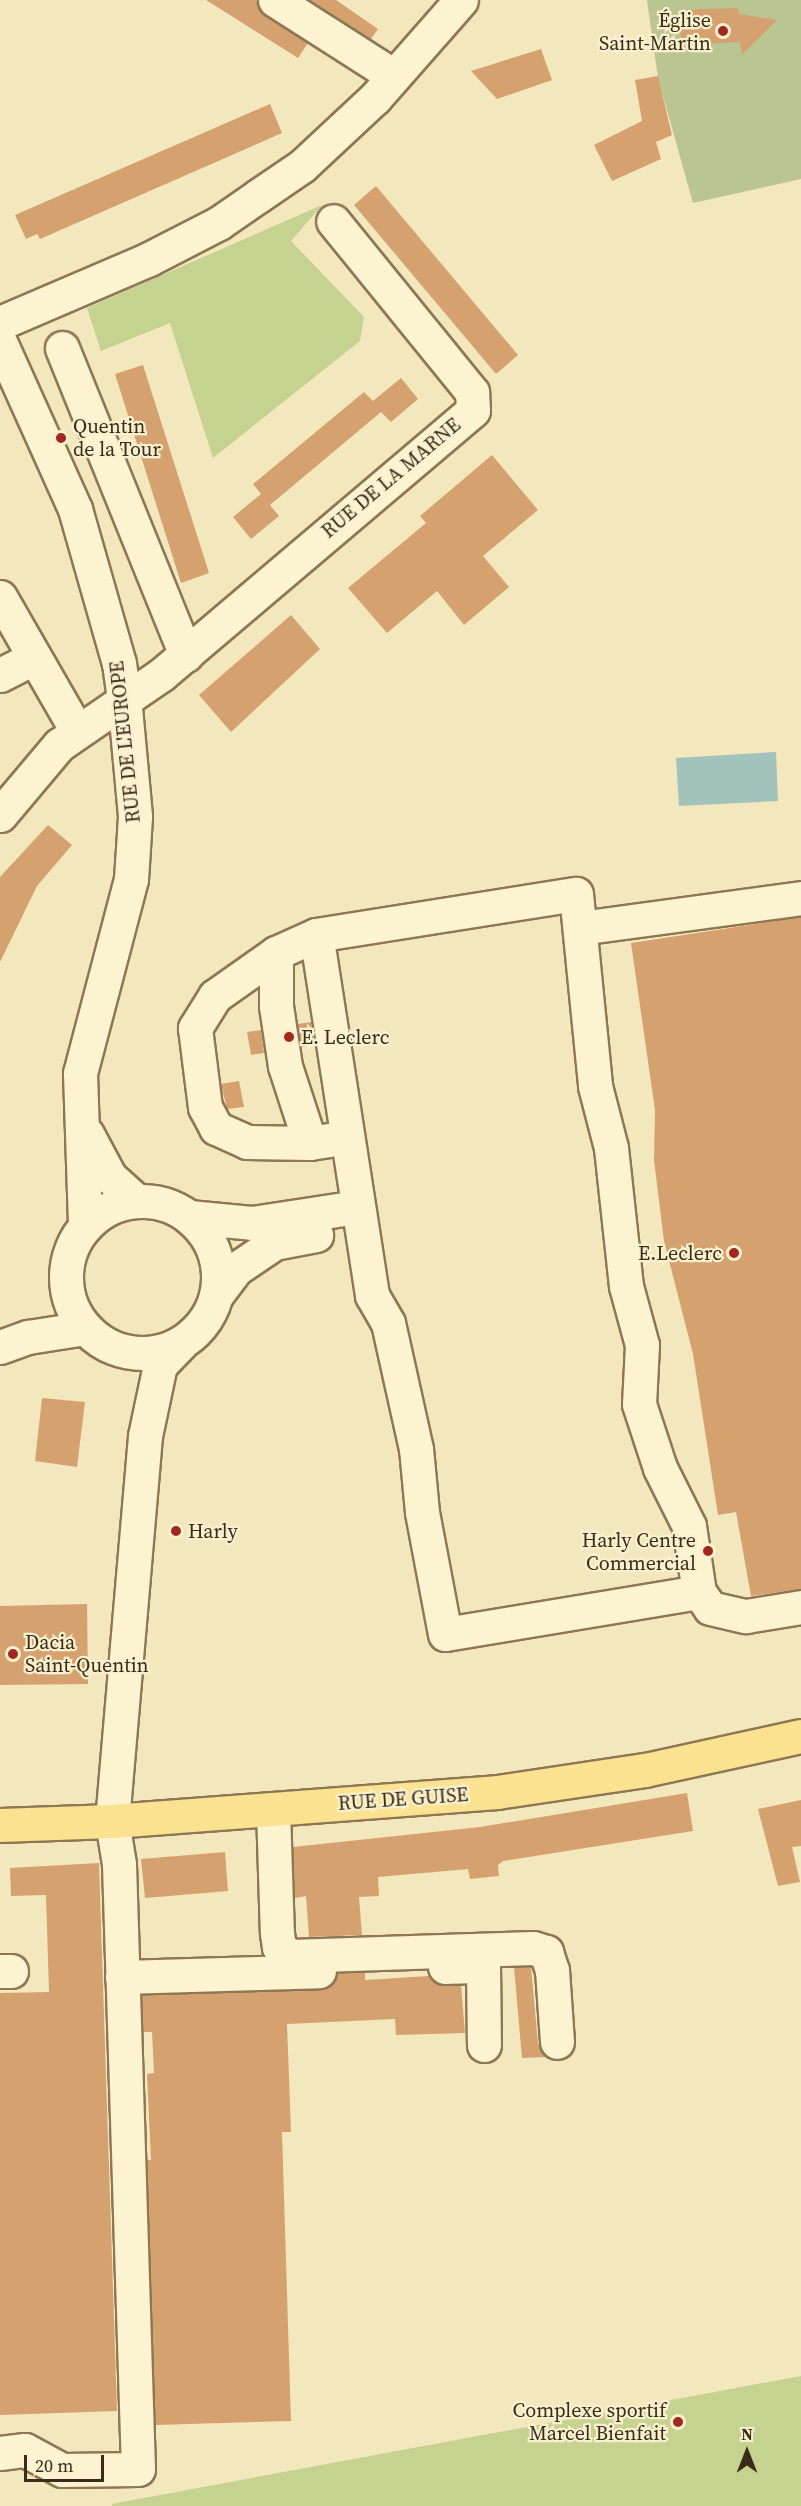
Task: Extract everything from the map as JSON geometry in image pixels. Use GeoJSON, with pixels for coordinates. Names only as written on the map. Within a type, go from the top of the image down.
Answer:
{"type":"FeatureCollection","features":[{"type":"Feature","properties":{"kind":"main road","name":"RUE DE GUISE"},"geometry":{"type":"LineString","coordinates":[[0,1825],[112,1821],[497,1792],[645,1770],[801,1736]]}},
{"type":"Feature","properties":{"kind":"street"},"geometry":{"type":"LineString","coordinates":[[275,0],[394,76]]}},
{"type":"Feature","properties":{"kind":"street"},"geometry":{"type":"LineString","coordinates":[[0,323],[149,259],[219,223],[302,166],[394,76],[461,0]]}},
{"type":"Feature","properties":{"kind":"street","name":"RUE DE LA MARNE"},"geometry":{"type":"LineString","coordinates":[[0,815],[33,774],[77,731],[186,655],[473,410],[472,392],[333,221]]}},
{"type":"Feature","properties":{"kind":"street","name":"RUE DE L'EUROPE"},"geometry":{"type":"LineString","coordinates":[[0,342],[75,508],[119,663],[124,697],[135,816],[131,879],[86,1042],[80,1073],[80,1122],[86,1182],[84,1226]]}},
{"type":"Feature","properties":{"kind":"street"},"geometry":{"type":"LineString","coordinates":[[62,348],[186,655]]}},
{"type":"Feature","properties":{"kind":"street"},"geometry":{"type":"LineString","coordinates":[[0,597],[32,658],[77,731]]}},
{"type":"Feature","properties":{"kind":"street"},"geometry":{"type":"LineString","coordinates":[[0,675],[32,658]]}},
{"type":"Feature","properties":{"kind":"street"},"geometry":{"type":"LineString","coordinates":[[346,1137],[310,1143],[247,1142],[216,1128],[205,1107],[195,1028],[215,996],[276,953],[316,935],[576,894],[595,1086],[611,1148],[626,1286],[642,1345],[639,1404],[660,1468],[689,1526],[699,1592],[710,1608],[746,1616],[801,1607]]}},
{"type":"Feature","properties":{"kind":"street"},"geometry":{"type":"LineString","coordinates":[[580,927],[801,898]]}},
{"type":"Feature","properties":{"kind":"street"},"geometry":{"type":"LineString","coordinates":[[316,935],[372,1295],[388,1323],[416,1449],[422,1512],[445,1634],[699,1592]]}},
{"type":"Feature","properties":{"kind":"street"},"geometry":{"type":"LineString","coordinates":[[276,953],[276,1006],[285,1066],[310,1143]]}},
{"type":"Feature","properties":{"kind":"street","name":"RUE DE L'EUROPE"},"geometry":{"type":"LineString","coordinates":[[80,1122],[110,1177],[137,1201]]}},
{"type":"Feature","properties":{"kind":"street"},"geometry":{"type":"LineString","coordinates":[[14,1342],[50,1307],[65,1273],[74,1242],[84,1226],[118,1204],[137,1201],[156,1202],[189,1217],[252,1223],[359,1217]]}},
{"type":"Feature","properties":{"kind":"street"},"geometry":{"type":"LineString","coordinates":[[189,1217],[214,1252],[217,1294]]}},
{"type":"Feature","properties":{"kind":"street"},"geometry":{"type":"LineString","coordinates":[[0,2453],[25,2450],[62,2470],[138,2469],[119,1864],[112,1821],[145,1436],[160,1365],[209,1314],[217,1294],[236,1269],[274,1243],[359,1217]]}},
{"type":"Feature","properties":{"kind":"street"},"geometry":{"type":"LineString","coordinates":[[65,1273],[70,1302],[84,1328],[121,1351],[141,1354],[181,1343]]}},
{"type":"Feature","properties":{"kind":"street"},"geometry":{"type":"LineString","coordinates":[[14,1342],[84,1328]]}},
{"type":"Feature","properties":{"kind":"street"},"geometry":{"type":"LineString","coordinates":[[121,1351],[140,1399],[145,1436]]}},
{"type":"Feature","properties":{"kind":"street"},"geometry":{"type":"LineString","coordinates":[[273,1809],[277,1934],[279,1947],[285,1952],[290,1956],[533,1948],[546,1952],[552,1970],[557,2042]]}},
{"type":"Feature","properties":{"kind":"street"},"geometry":{"type":"LineString","coordinates":[[122,1977],[483,1966],[484,2044]]}},
{"type":"Feature","properties":{"kind":"green space"},"geometry":{"type":"Polygon","coordinates":[[[647,0],[801,0],[801,179],[693,203],[658,78],[647,0]]]}},
{"type":"Feature","properties":{"kind":"green space"},"geometry":{"type":"Polygon","coordinates":[[[322,205],[291,241],[364,317],[360,341],[213,458],[170,323],[101,351],[87,308],[322,205]]]}},
{"type":"Feature","properties":{"kind":"green space","name":"Complexe sportif Marcel Bienfait"},"geometry":{"type":"Polygon","coordinates":[[[801,2376],[801,2506],[112,2506],[112,2504],[801,2376]]]}},
{"type":"Feature","properties":{"kind":"water"},"geometry":{"type":"Polygon","coordinates":[[[776,752],[778,801],[679,806],[676,758],[776,752]]]}},
{"type":"Feature","properties":{"kind":"building"},"geometry":{"type":"Polygon","coordinates":[[[206,0],[256,0],[264,15],[308,43],[298,58],[206,0]]]}},
{"type":"Feature","properties":{"kind":"building"},"geometry":{"type":"Polygon","coordinates":[[[310,0],[336,0],[378,29],[371,39],[310,0]]]}},
{"type":"Feature","properties":{"kind":"building","name":"Église Saint-Martin"},"geometry":{"type":"Polygon","coordinates":[[[738,8],[739,14],[777,20],[742,55],[740,42],[681,45],[679,10],[738,8]]]}},
{"type":"Feature","properties":{"kind":"building"},"geometry":{"type":"Polygon","coordinates":[[[541,49],[552,80],[497,99],[471,71],[541,49]]]}},
{"type":"Feature","properties":{"kind":"building"},"geometry":{"type":"Polygon","coordinates":[[[658,76],[672,135],[656,142],[661,159],[612,181],[594,145],[642,121],[635,80],[658,76]]]}},
{"type":"Feature","properties":{"kind":"building"},"geometry":{"type":"Polygon","coordinates":[[[270,104],[282,133],[40,239],[37,234],[26,239],[15,215],[270,104]]]}},
{"type":"Feature","properties":{"kind":"building"},"geometry":{"type":"Polygon","coordinates":[[[376,186],[518,355],[496,374],[354,205],[376,186]]]}},
{"type":"Feature","properties":{"kind":"building"},"geometry":{"type":"Polygon","coordinates":[[[143,365],[209,573],[181,583],[115,374],[143,365]]]}},
{"type":"Feature","properties":{"kind":"building"},"geometry":{"type":"Polygon","coordinates":[[[401,378],[418,399],[391,422],[381,412],[270,505],[279,516],[251,539],[233,517],[261,494],[253,484],[364,392],[373,401],[401,378]]]}},
{"type":"Feature","properties":{"kind":"building"},"geometry":{"type":"Polygon","coordinates":[[[492,455],[538,510],[483,556],[509,587],[464,625],[437,591],[387,633],[348,588],[426,523],[420,516],[492,455]]]}},
{"type":"Feature","properties":{"kind":"building"},"geometry":{"type":"Polygon","coordinates":[[[291,615],[320,649],[231,732],[199,695],[291,615]]]}},
{"type":"Feature","properties":{"kind":"building"},"geometry":{"type":"Polygon","coordinates":[[[48,825],[72,845],[37,886],[0,962],[0,877],[48,825]]]}},
{"type":"Feature","properties":{"kind":"building","name":"E.Leclerc"},"geometry":{"type":"Polygon","coordinates":[[[801,917],[801,1589],[751,1596],[736,1512],[718,1515],[693,1354],[664,1241],[654,1160],[655,1110],[631,943],[801,917]]]}},
{"type":"Feature","properties":{"kind":"building"},"geometry":{"type":"Polygon","coordinates":[[[311,1022],[314,1045],[301,1047],[298,1024],[311,1022]]]}},
{"type":"Feature","properties":{"kind":"building"},"geometry":{"type":"Polygon","coordinates":[[[261,1030],[264,1053],[251,1055],[247,1032],[261,1030]]]}},
{"type":"Feature","properties":{"kind":"building"},"geometry":{"type":"Polygon","coordinates":[[[239,1081],[244,1107],[227,1109],[221,1084],[239,1081]]]}},
{"type":"Feature","properties":{"kind":"building"},"geometry":{"type":"Polygon","coordinates":[[[42,1398],[85,1402],[77,1467],[35,1461],[42,1398]]]}},
{"type":"Feature","properties":{"kind":"building"},"geometry":{"type":"Polygon","coordinates":[[[87,1604],[88,1684],[0,1685],[0,1606],[87,1604]]]}},
{"type":"Feature","properties":{"kind":"building"},"geometry":{"type":"Polygon","coordinates":[[[687,1793],[693,1831],[503,1861],[498,1865],[499,1876],[470,1879],[468,1869],[378,1877],[379,1896],[359,1897],[362,1935],[309,1937],[306,1896],[295,1898],[293,1847],[480,1827],[687,1793]]]}},
{"type":"Feature","properties":{"kind":"building"},"geometry":{"type":"Polygon","coordinates":[[[801,1800],[801,1846],[792,1847],[800,1882],[778,1886],[758,1809],[801,1800]]]}},
{"type":"Feature","properties":{"kind":"building"},"geometry":{"type":"Polygon","coordinates":[[[225,1852],[228,1891],[145,1898],[141,1859],[225,1852]]]}},
{"type":"Feature","properties":{"kind":"building"},"geometry":{"type":"Polygon","coordinates":[[[99,1863],[117,2411],[0,2415],[0,1993],[49,1992],[46,1895],[11,1896],[10,1868],[99,1863]]]}},
{"type":"Feature","properties":{"kind":"building"},"geometry":{"type":"Polygon","coordinates":[[[514,1967],[531,1967],[538,2043],[546,2057],[522,2058],[514,1967]]]}},
{"type":"Feature","properties":{"kind":"building"},"geometry":{"type":"Polygon","coordinates":[[[365,1972],[365,1980],[429,1976],[437,1984],[461,1985],[465,2033],[396,2035],[395,2019],[287,2024],[291,2132],[282,2132],[291,2421],[155,2425],[147,2160],[151,2160],[147,2074],[154,2073],[152,2032],[143,2032],[142,1995],[320,1990],[329,1987],[337,1973],[365,1972]]]}},
{"type":"Feature","properties":{"kind":"place","name":"Église Saint-Martin"},"geometry":{"type":"Point","coordinates":[723,31]}},
{"type":"Feature","properties":{"kind":"place","name":"Quentin de la Tour"},"geometry":{"type":"Point","coordinates":[61,438]}},
{"type":"Feature","properties":{"kind":"place","name":"E. Leclerc"},"geometry":{"type":"Point","coordinates":[289,1037]}},
{"type":"Feature","properties":{"kind":"place","name":"E.Leclerc"},"geometry":{"type":"Point","coordinates":[734,1253]}},
{"type":"Feature","properties":{"kind":"place","name":"Harly"},"geometry":{"type":"Point","coordinates":[176,1531]}},
{"type":"Feature","properties":{"kind":"place","name":"Harly Centre Commercial"},"geometry":{"type":"Point","coordinates":[708,1551]}},
{"type":"Feature","properties":{"kind":"place","name":"Dacia Saint-Quentin"},"geometry":{"type":"Point","coordinates":[13,1654]}},
{"type":"Feature","properties":{"kind":"place","name":"Complexe sportif Marcel Bienfait"},"geometry":{"type":"Point","coordinates":[678,2422]}}]}
